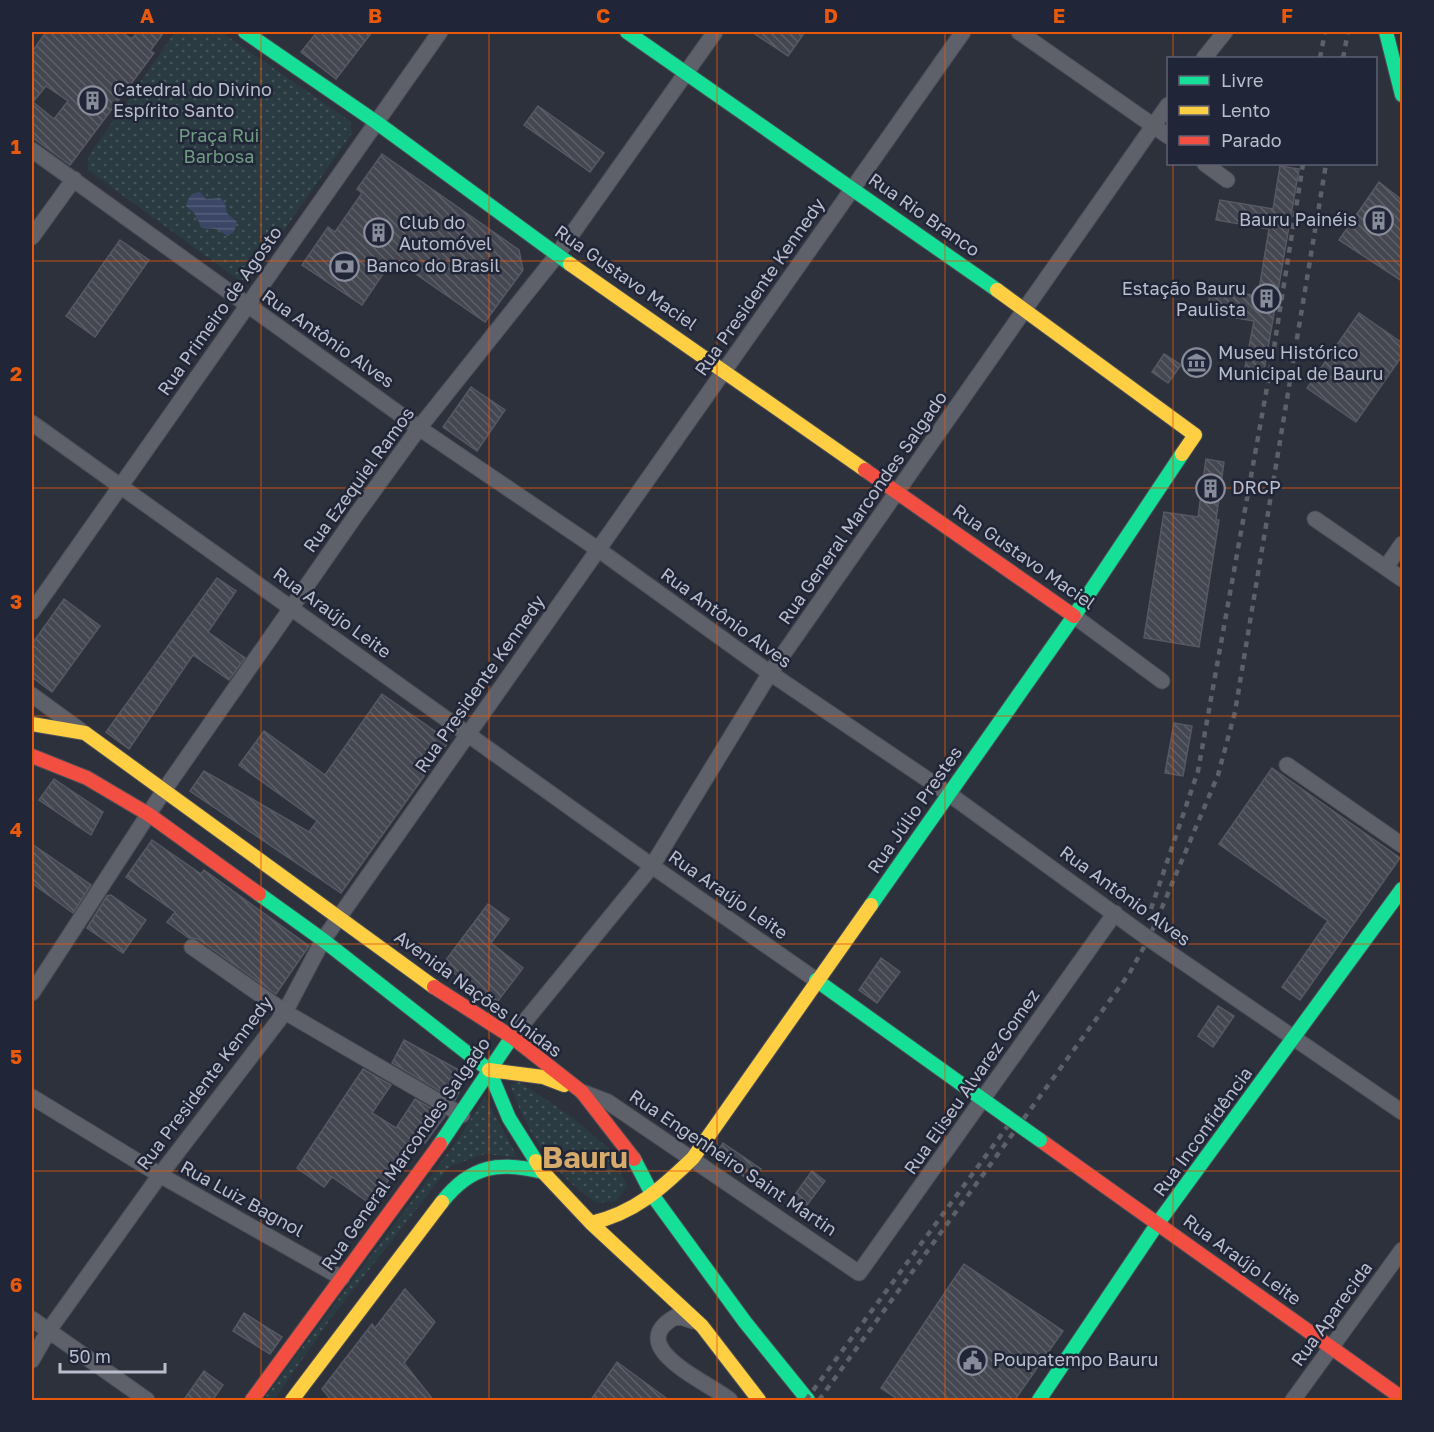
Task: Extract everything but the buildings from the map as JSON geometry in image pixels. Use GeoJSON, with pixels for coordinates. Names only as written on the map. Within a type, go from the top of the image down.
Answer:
{"type":"FeatureCollection","features":[{"type":"Feature","properties":{"kind":"street","name":"Rua Gustavo Maciel"},"geometry":{"type":"LineString","coordinates":[[245,32],[376,122],[557,255],[899,492],[1162,681]]}},
{"type":"Feature","properties":{"kind":"street","name":"Rua Primeiro de Agosto"},"geometry":{"type":"LineString","coordinates":[[32,612],[440,32]]}},
{"type":"Feature","properties":{"kind":"street","name":"Rua Rio Branco"},"geometry":{"type":"LineString","coordinates":[[627,32],[1026,310],[1195,435]]}},
{"type":"Feature","properties":{"kind":"street","name":"Rua Ezequiel Ramos"},"geometry":{"type":"LineString","coordinates":[[32,993],[165,789],[419,428],[557,255],[715,32]]}},
{"type":"Feature","properties":{"kind":"street","name":"Rua Presidente Kennedy"},"geometry":{"type":"LineString","coordinates":[[32,1360],[49,1330],[160,1175],[285,1012],[322,940],[963,32]]}},
{"type":"Feature","properties":{"kind":"street"},"geometry":{"type":"LineString","coordinates":[[1019,32],[1167,135]]}},
{"type":"Feature","properties":{"kind":"street"},"geometry":{"type":"LineString","coordinates":[[1205,57],[1225,32]]}},
{"type":"Feature","properties":{"kind":"street"},"geometry":{"type":"LineString","coordinates":[[1386,32],[1402,95]]}},
{"type":"Feature","properties":{"kind":"street","name":"Rua General Marcondes Salgado"},"geometry":{"type":"LineString","coordinates":[[252,1401],[462,1115],[512,1037],[652,866],[770,674],[1167,106]]}},
{"type":"Feature","properties":{"kind":"street","name":"Rua Antônio Alves"},"geometry":{"type":"LineString","coordinates":[[32,150],[419,428],[599,550],[770,674],[949,794],[1115,913],[1402,1112]]}},
{"type":"Feature","properties":{"kind":"street"},"geometry":{"type":"LineString","coordinates":[[1206,165],[1227,180]]}},
{"type":"Feature","properties":{"kind":"street"},"geometry":{"type":"LineString","coordinates":[[32,237],[74,178]]}},
{"type":"Feature","properties":{"kind":"street","name":"Rua Araújo Leite"},"geometry":{"type":"LineString","coordinates":[[32,423],[1402,1398]]}},
{"type":"Feature","properties":{"kind":"street","name":"Rua Júlio Prestes"},"geometry":{"type":"LineString","coordinates":[[591,1223],[618,1218],[653,1196],[693,1158],[1074,616],[1195,435]]}},
{"type":"Feature","properties":{"kind":"street"},"geometry":{"type":"LineString","coordinates":[[1316,519],[1402,579]]}},
{"type":"Feature","properties":{"kind":"street"},"geometry":{"type":"LineString","coordinates":[[1386,567],[1402,544]]}},
{"type":"Feature","properties":{"kind":"street"},"geometry":{"type":"LineString","coordinates":[[32,695],[85,734]]}},
{"type":"Feature","properties":{"kind":"street","name":"Avenida Nações Unidas"},"geometry":{"type":"LineString","coordinates":[[32,724],[85,734],[341,916],[435,988],[512,1037],[582,1092],[640,1166],[653,1196],[745,1322],[808,1401]]}},
{"type":"Feature","properties":{"kind":"street"},"geometry":{"type":"LineString","coordinates":[[32,756],[87,778],[148,814],[322,940],[489,1070],[509,1118],[543,1172],[591,1223],[702,1326],[759,1401]]}},
{"type":"Feature","properties":{"kind":"street"},"geometry":{"type":"LineString","coordinates":[[1287,765],[1402,845]]}},
{"type":"Feature","properties":{"kind":"street","name":"Rua Inconfidência"},"geometry":{"type":"LineString","coordinates":[[1038,1401],[1158,1223],[1402,889]]}},
{"type":"Feature","properties":{"kind":"street","name":"Rua Eliseu Alvarez Gomez"},"geometry":{"type":"LineString","coordinates":[[859,1273],[1115,913]]}},
{"type":"Feature","properties":{"kind":"street"},"geometry":{"type":"LineString","coordinates":[[192,947],[285,1012],[462,1115]]}},
{"type":"Feature","properties":{"kind":"street"},"geometry":{"type":"LineString","coordinates":[[489,1070],[543,1077],[582,1092]]}},
{"type":"Feature","properties":{"kind":"street","name":"Rua Engenheiro Saint Martin"},"geometry":{"type":"LineString","coordinates":[[582,1092],[608,1102],[859,1273]]}},
{"type":"Feature","properties":{"kind":"street","name":"Rua Luiz Bagnol"},"geometry":{"type":"LineString","coordinates":[[32,1097],[160,1175],[342,1278]]}},
{"type":"Feature","properties":{"kind":"street"},"geometry":{"type":"LineString","coordinates":[[292,1401],[452,1188],[471,1172],[512,1164],[543,1172]]}},
{"type":"Feature","properties":{"kind":"street","name":"Rua Aparecida"},"geometry":{"type":"LineString","coordinates":[[1293,1401],[1402,1250]]}},
{"type":"Feature","properties":{"kind":"street"},"geometry":{"type":"LineString","coordinates":[[677,1302],[656,1327],[652,1336],[654,1344],[665,1361],[718,1401]]}},
{"type":"Feature","properties":{"kind":"street"},"geometry":{"type":"LineString","coordinates":[[702,1326],[677,1316],[669,1320],[656,1337],[671,1361],[730,1401]]}},
{"type":"Feature","properties":{"kind":"street"},"geometry":{"type":"LineString","coordinates":[[32,1319],[147,1401]]}},
{"type":"Feature","properties":{"kind":"green space","name":"Praça Rui Barbosa"},"geometry":{"type":"Polygon","coordinates":[[[175,32],[221,32],[350,121],[352,133],[249,280],[239,280],[88,170],[88,157],[175,32]]]}},
{"type":"Feature","properties":{"kind":"green space"},"geometry":{"type":"Polygon","coordinates":[[[519,1082],[572,1117],[609,1149],[627,1186],[616,1201],[597,1203],[566,1178],[543,1152],[525,1121],[510,1085],[519,1082]]]}},
{"type":"Feature","properties":{"kind":"green space"},"geometry":{"type":"Polygon","coordinates":[[[485,1096],[517,1157],[485,1154],[450,1166],[329,1321],[274,1400],[263,1400],[459,1138],[485,1096]]]}},
{"type":"Feature","properties":{"kind":"water"},"geometry":{"type":"Polygon","coordinates":[[[200,192],[206,199],[220,198],[225,203],[227,213],[237,222],[234,232],[228,236],[216,229],[202,228],[194,213],[186,206],[190,196],[200,192]]]}},
{"type":"Feature","properties":{"kind":"railway"},"geometry":{"type":"LineString","coordinates":[[1320,57],[1325,32]]}},
{"type":"Feature","properties":{"kind":"railway"},"geometry":{"type":"LineString","coordinates":[[1343,57],[1348,32]]}},
{"type":"Feature","properties":{"kind":"railway"},"geometry":{"type":"LineString","coordinates":[[1151,909],[1198,771],[1273,354],[1303,165]]}},
{"type":"Feature","properties":{"kind":"railway"},"geometry":{"type":"LineString","coordinates":[[819,1400],[1129,974],[1149,938],[1218,775],[1235,712],[1326,165]]}},
{"type":"Feature","properties":{"kind":"railway"},"geometry":{"type":"LineString","coordinates":[[806,1400],[1010,1123]]}},
{"type":"Feature","properties":{"kind":"traffic: fast"},"geometry":{"type":"LineString","coordinates":[[245,32],[376,122],[570,264]]}},
{"type":"Feature","properties":{"kind":"traffic: fast"},"geometry":{"type":"LineString","coordinates":[[627,32],[997,290]]}},
{"type":"Feature","properties":{"kind":"traffic: fast"},"geometry":{"type":"LineString","coordinates":[[1386,32],[1402,95]]}},
{"type":"Feature","properties":{"kind":"traffic: fast"},"geometry":{"type":"LineString","coordinates":[[871,905],[1074,616],[1182,454]]}},
{"type":"Feature","properties":{"kind":"traffic: fast"},"geometry":{"type":"LineString","coordinates":[[1039,1400],[1158,1223],[1402,889]]}},
{"type":"Feature","properties":{"kind":"traffic: fast"},"geometry":{"type":"LineString","coordinates":[[259,894],[323,940],[489,1070],[509,1118],[536,1161]]}},
{"type":"Feature","properties":{"kind":"traffic: fast"},"geometry":{"type":"LineString","coordinates":[[816,980],[1006,1116]]}},
{"type":"Feature","properties":{"kind":"traffic: fast"},"geometry":{"type":"LineString","coordinates":[[440,1144],[512,1037]]}},
{"type":"Feature","properties":{"kind":"traffic: fast"},"geometry":{"type":"LineString","coordinates":[[1006,1116],[1040,1140]]}},
{"type":"Feature","properties":{"kind":"traffic: fast"},"geometry":{"type":"LineString","coordinates":[[634,1159],[653,1196],[745,1322],[808,1400]]}},
{"type":"Feature","properties":{"kind":"traffic: fast"},"geometry":{"type":"LineString","coordinates":[[442,1202],[464,1180],[487,1169],[513,1167],[543,1172]]}},
{"type":"Feature","properties":{"kind":"traffic: slow"},"geometry":{"type":"LineString","coordinates":[[570,264],[865,470]]}},
{"type":"Feature","properties":{"kind":"traffic: slow"},"geometry":{"type":"LineString","coordinates":[[997,290],[1195,435],[1182,454]]}},
{"type":"Feature","properties":{"kind":"traffic: slow"},"geometry":{"type":"LineString","coordinates":[[32,724],[85,733],[434,987]]}},
{"type":"Feature","properties":{"kind":"traffic: slow"},"geometry":{"type":"LineString","coordinates":[[591,1223],[621,1213],[647,1198],[693,1158],[871,905]]}},
{"type":"Feature","properties":{"kind":"traffic: slow"},"geometry":{"type":"LineString","coordinates":[[489,1070],[543,1077],[564,1085]]}},
{"type":"Feature","properties":{"kind":"traffic: slow"},"geometry":{"type":"LineString","coordinates":[[536,1161],[543,1172],[591,1223],[702,1326],[759,1400]]}},
{"type":"Feature","properties":{"kind":"traffic: slow"},"geometry":{"type":"LineString","coordinates":[[292,1400],[442,1202]]}},
{"type":"Feature","properties":{"kind":"traffic: jam"},"geometry":{"type":"LineString","coordinates":[[865,470],[1074,616]]}},
{"type":"Feature","properties":{"kind":"traffic: jam"},"geometry":{"type":"LineString","coordinates":[[32,756],[87,778],[148,814],[259,894]]}},
{"type":"Feature","properties":{"kind":"traffic: jam"},"geometry":{"type":"LineString","coordinates":[[434,987],[512,1037],[582,1092],[634,1159]]}},
{"type":"Feature","properties":{"kind":"traffic: jam"},"geometry":{"type":"LineString","coordinates":[[1040,1140],[1402,1398]]}},
{"type":"Feature","properties":{"kind":"traffic: jam"},"geometry":{"type":"LineString","coordinates":[[252,1400],[440,1144]]}},
{"type":"Feature","properties":{"kind":"place","name":"Catedral do Divino Espírito Santo"},"geometry":{"type":"Point","coordinates":[92,100]}},
{"type":"Feature","properties":{"kind":"place","name":"Bauru Painéis"},"geometry":{"type":"Point","coordinates":[1378,220]}},
{"type":"Feature","properties":{"kind":"place","name":"Club do Automóvel"},"geometry":{"type":"Point","coordinates":[378,233]}},
{"type":"Feature","properties":{"kind":"place","name":"Banco do Brasil"},"geometry":{"type":"Point","coordinates":[345,266]}},
{"type":"Feature","properties":{"kind":"place","name":"Estação Bauru Paulista"},"geometry":{"type":"Point","coordinates":[1267,299]}},
{"type":"Feature","properties":{"kind":"place","name":"Museu Histórico Municipal de Bauru"},"geometry":{"type":"Point","coordinates":[1197,363]}},
{"type":"Feature","properties":{"kind":"place","name":"DRCP"},"geometry":{"type":"Point","coordinates":[1211,488]}},
{"type":"Feature","properties":{"kind":"place","name":"Poupatempo Bauru"},"geometry":{"type":"Point","coordinates":[972,1360]}},
{"type":"Feature","properties":{"kind":"district","name":"Bauru"},"geometry":{"type":"Point","coordinates":[585,1158]}}]}
